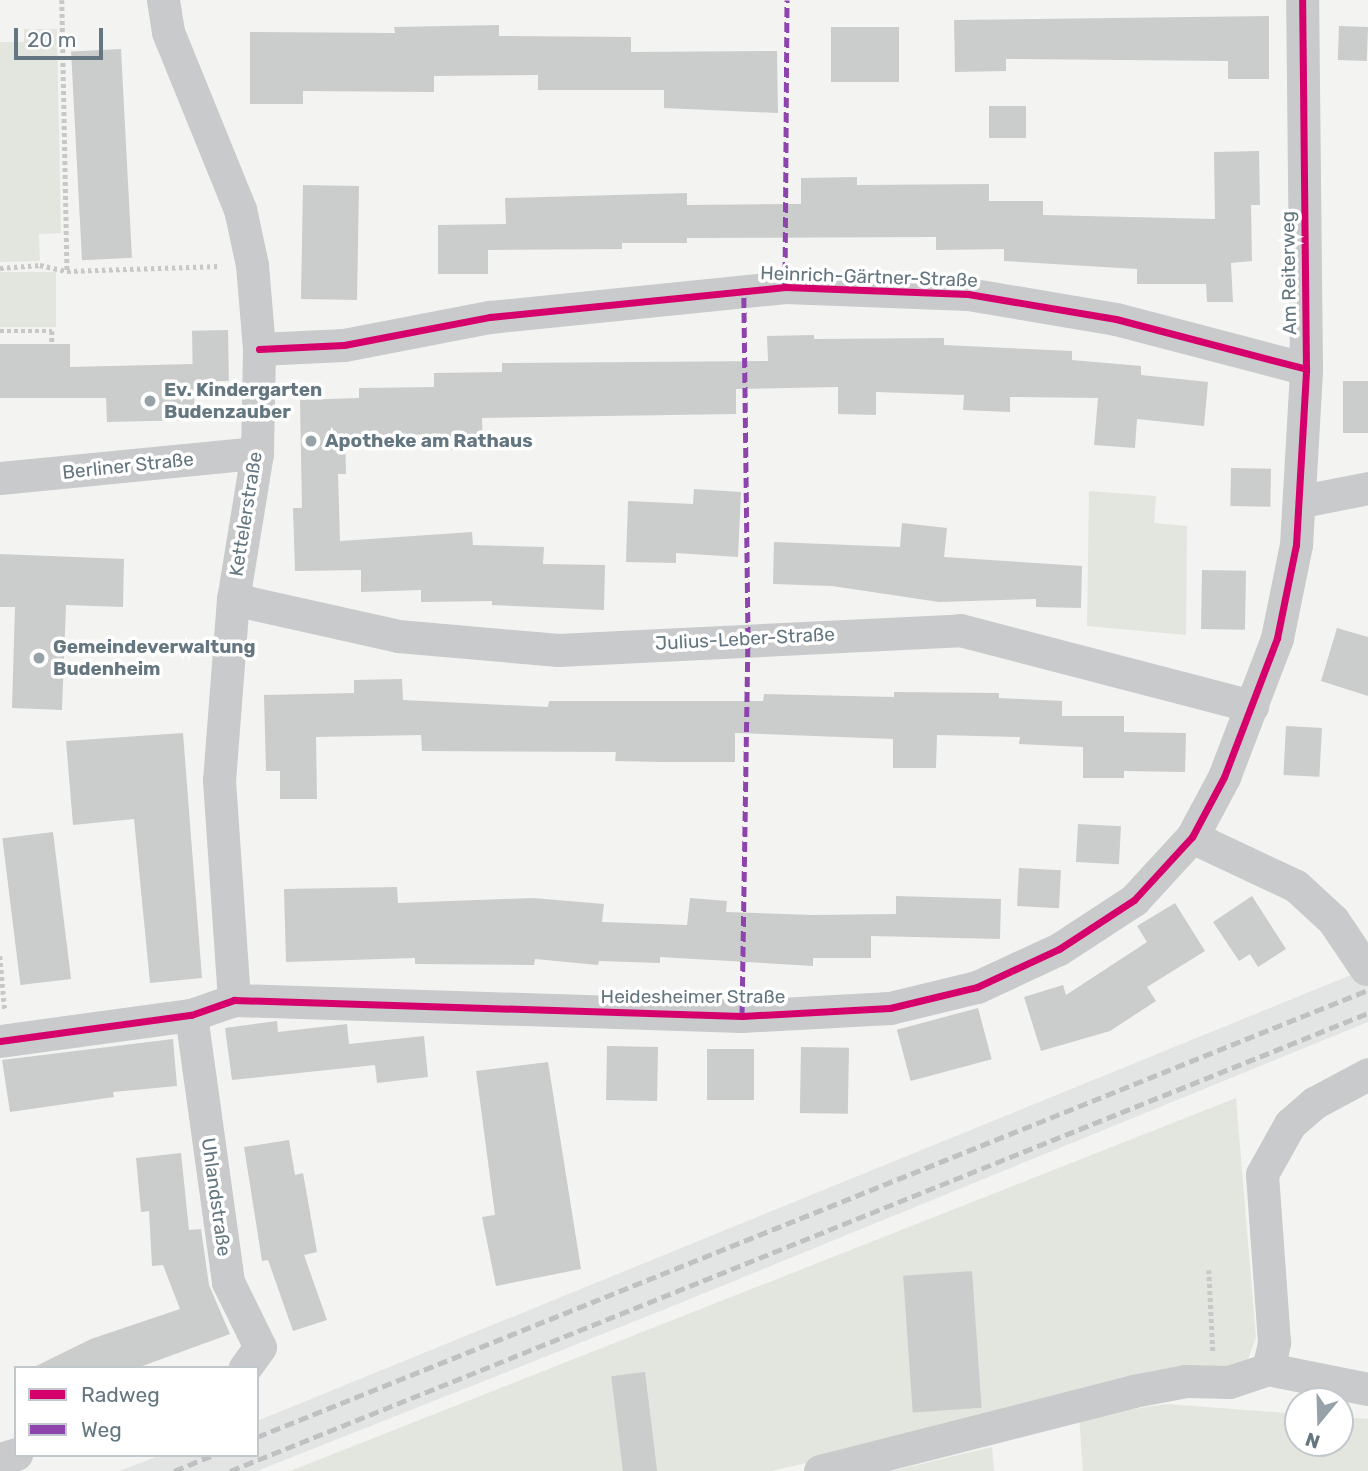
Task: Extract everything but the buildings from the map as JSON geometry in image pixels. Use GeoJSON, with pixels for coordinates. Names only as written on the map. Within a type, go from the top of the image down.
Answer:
{"type":"FeatureCollection","features":[{"type":"Feature","properties":{"kind":"street","name":"Kettelerstraße"},"geometry":{"type":"LineString","coordinates":[[163,0],[168,32],[240,209],[252,265],[259,349],[257,453],[233,599],[219,780],[234,1000]]}},
{"type":"Feature","properties":{"kind":"street","name":"Am Reiterweg"},"geometry":{"type":"LineString","coordinates":[[1252,706],[1277,638],[1302,501],[1306,369],[1302,0]]}},
{"type":"Feature","properties":{"kind":"street","name":"Heinrich-Gärtner-Straße"},"geometry":{"type":"LineString","coordinates":[[259,349],[344,345],[490,317],[785,287],[968,294],[1116,319],[1306,369]]}},
{"type":"Feature","properties":{"kind":"street","name":"Berliner Straße"},"geometry":{"type":"LineString","coordinates":[[0,478],[257,453]]}},
{"type":"Feature","properties":{"kind":"street"},"geometry":{"type":"LineString","coordinates":[[1302,501],[1368,488]]}},
{"type":"Feature","properties":{"kind":"street","name":"Julius-Leber-Straße"},"geometry":{"type":"LineString","coordinates":[[233,599],[398,636],[558,650],[960,630],[1252,706]]}},
{"type":"Feature","properties":{"kind":"street","name":"Heidesheimer Straße"},"geometry":{"type":"LineString","coordinates":[[4,1040],[191,1015],[234,1000],[741,1016],[890,1008],[977,987],[1059,949],[1133,901],[1192,837],[1224,777],[1252,706]]}},
{"type":"Feature","properties":{"kind":"street"},"geometry":{"type":"LineString","coordinates":[[1192,837],[1296,886],[1333,920],[1366,969]]}},
{"type":"Feature","properties":{"kind":"street","name":"Uhlandstraße"},"geometry":{"type":"LineString","coordinates":[[191,1015],[228,1282],[260,1346],[246,1366]]}},
{"type":"Feature","properties":{"kind":"street"},"geometry":{"type":"LineString","coordinates":[[1268,1370],[1274,1342],[1262,1174],[1290,1124],[1314,1103],[1368,1074]]}},
{"type":"Feature","properties":{"kind":"street"},"geometry":{"type":"LineString","coordinates":[[820,1471],[1133,1391],[1214,1381],[1268,1370],[1368,1389]]}},
{"type":"Feature","properties":{"kind":"path"},"geometry":{"type":"LineString","coordinates":[[62,0],[67,271]]}},
{"type":"Feature","properties":{"kind":"path"},"geometry":{"type":"LineString","coordinates":[[0,268],[40,265],[67,271],[252,265]]}},
{"type":"Feature","properties":{"kind":"path"},"geometry":{"type":"LineString","coordinates":[[0,331],[52,331],[52,344]]}},
{"type":"Feature","properties":{"kind":"path"},"geometry":{"type":"LineString","coordinates":[[0,956],[4,1040]]}},
{"type":"Feature","properties":{"kind":"path"},"geometry":{"type":"LineString","coordinates":[[1209,1270],[1214,1381]]}},
{"type":"Feature","properties":{"kind":"shaded area"},"geometry":{"type":"Polygon","coordinates":[[[24,29],[57,29],[61,233],[39,234],[40,261],[0,262],[0,42],[24,42],[24,29]]]}},
{"type":"Feature","properties":{"kind":"shaded area"},"geometry":{"type":"Polygon","coordinates":[[[0,272],[56,272],[56,327],[0,327],[0,272]]]}},
{"type":"Feature","properties":{"kind":"shaded area"},"geometry":{"type":"Polygon","coordinates":[[[1089,491],[1156,496],[1154,523],[1187,526],[1186,635],[1087,626],[1089,491]]]}},
{"type":"Feature","properties":{"kind":"shaded area"},"geometry":{"type":"Polygon","coordinates":[[[1368,968],[1368,1022],[668,1308],[257,1471],[119,1471],[156,1457],[259,1457],[259,1420],[1368,968]]]}},
{"type":"Feature","properties":{"kind":"shaded area"},"geometry":{"type":"Polygon","coordinates":[[[1236,1098],[1256,1337],[1246,1365],[771,1471],[290,1471],[1236,1098]]]}},
{"type":"Feature","properties":{"kind":"shaded area"},"geometry":{"type":"Polygon","coordinates":[[[1167,1404],[1284,1413],[1284,1457],[1354,1457],[1354,1418],[1368,1419],[1368,1471],[1083,1471],[1079,1417],[1167,1404]]]}},
{"type":"Feature","properties":{"kind":"shaded area"},"geometry":{"type":"Polygon","coordinates":[[[992,1447],[994,1471],[892,1471],[992,1447]]]}},
{"type":"Feature","properties":{"kind":"railway"},"geometry":{"type":"LineString","coordinates":[[259,1436],[1368,990]]}},
{"type":"Feature","properties":{"kind":"railway"},"geometry":{"type":"LineString","coordinates":[[230,1471],[1368,1013]]}},
{"type":"Feature","properties":{"kind":"railway"},"geometry":{"type":"LineString","coordinates":[[174,1471],[208,1457]]}},
{"type":"Feature","properties":{"kind":"marked path"},"geometry":{"type":"LineString","coordinates":[[785,287],[787,0]]}},
{"type":"Feature","properties":{"kind":"marked path"},"geometry":{"type":"LineString","coordinates":[[742,1016],[748,637],[744,288]]}},
{"type":"Feature","properties":{"kind":"cycle path"},"geometry":{"type":"LineString","coordinates":[[0,1041],[191,1015],[234,1000],[742,1016],[890,1008],[977,987],[1059,949],[1134,900],[1192,837],[1224,777],[1277,638],[1296,545],[1306,369],[1302,0]]}},
{"type":"Feature","properties":{"kind":"cycle path"},"geometry":{"type":"LineString","coordinates":[[259,349],[344,345],[490,317],[785,287],[968,294],[1116,319],[1306,369]]}},
{"type":"Feature","properties":{"kind":"place","name":"Ev. Kindergarten Budenzauber"},"geometry":{"type":"Point","coordinates":[150,401]}},
{"type":"Feature","properties":{"kind":"place","name":"Apotheke am Rathaus"},"geometry":{"type":"Point","coordinates":[311,441]}},
{"type":"Feature","properties":{"kind":"place","name":"Gemeindeverwaltung Budenheim"},"geometry":{"type":"Point","coordinates":[39,658]}}]}
